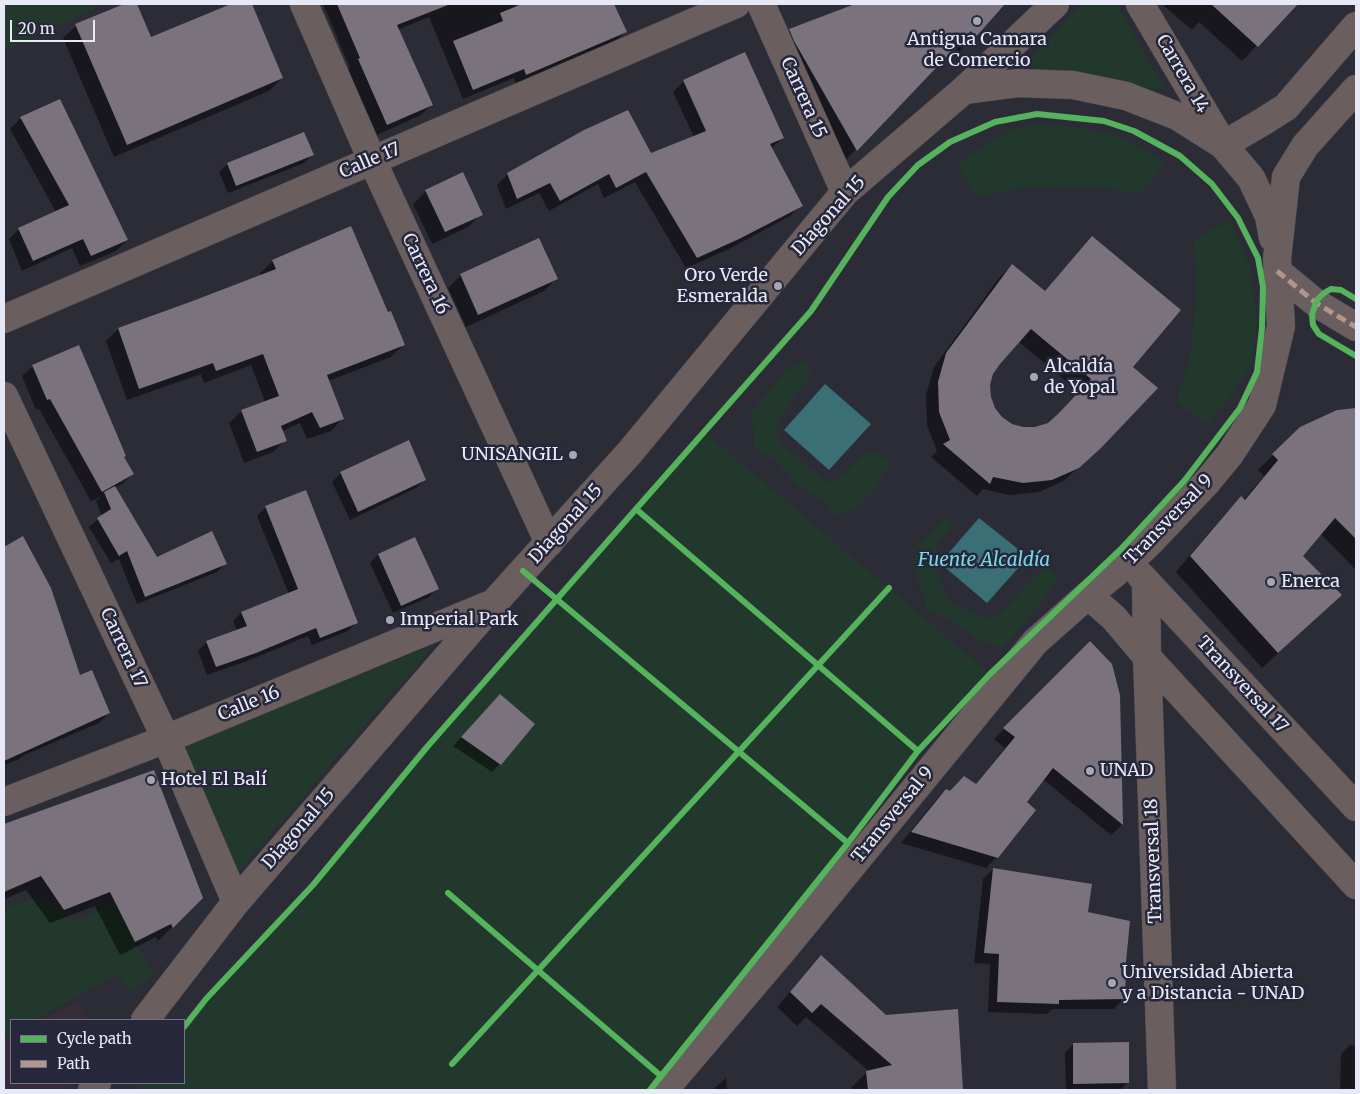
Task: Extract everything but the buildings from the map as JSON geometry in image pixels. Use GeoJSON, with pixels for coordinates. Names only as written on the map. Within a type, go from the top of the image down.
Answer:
{"type":"FeatureCollection","features":[{"type":"Feature","properties":{"kind":"street","name":"Carrera 16"},"geometry":{"type":"LineString","coordinates":[[304,4],[372,160],[549,543]]}},
{"type":"Feature","properties":{"kind":"street","name":"Calle 17"},"geometry":{"type":"LineString","coordinates":[[4,319],[736,4]]}},
{"type":"Feature","properties":{"kind":"street","name":"Carrera 15"},"geometry":{"type":"LineString","coordinates":[[761,4],[845,192]]}},
{"type":"Feature","properties":{"kind":"street","name":"Diagonal 15"},"geometry":{"type":"LineString","coordinates":[[147,1019],[236,902],[493,604],[631,451],[845,192],[964,90],[1055,4]]}},
{"type":"Feature","properties":{"kind":"street","name":"Carrera 14"},"geometry":{"type":"LineString","coordinates":[[1140,4],[1223,144]]}},
{"type":"Feature","properties":{"kind":"street"},"geometry":{"type":"LineString","coordinates":[[1223,144],[1286,107],[1356,26]]}},
{"type":"Feature","properties":{"kind":"street"},"geometry":{"type":"LineString","coordinates":[[964,90],[1018,83],[1073,85],[1126,96],[1177,116],[1223,144],[1251,178],[1269,216],[1277,265],[1316,303],[1356,327]]}},
{"type":"Feature","properties":{"kind":"street","name":"Transversal 9"},"geometry":{"type":"LineString","coordinates":[[664,1090],[783,950],[1035,642],[1088,595],[1138,572],[1151,541],[1230,454],[1262,405],[1282,326],[1277,265],[1286,177],[1305,146],[1356,89]]}},
{"type":"Feature","properties":{"kind":"street","name":"Carrera 17"},"geometry":{"type":"LineString","coordinates":[[4,396],[166,738],[236,902]]}},
{"type":"Feature","properties":{"kind":"street","name":"Transversal 18"},"geometry":{"type":"LineString","coordinates":[[1138,572],[1147,656],[1162,1090]]}},
{"type":"Feature","properties":{"kind":"street","name":"Transversal 17"},"geometry":{"type":"LineString","coordinates":[[1138,572],[1356,807]]}},
{"type":"Feature","properties":{"kind":"street"},"geometry":{"type":"LineString","coordinates":[[1088,595],[1114,618],[1356,885]]}},
{"type":"Feature","properties":{"kind":"street","name":"Calle 16"},"geometry":{"type":"LineString","coordinates":[[4,802],[493,604]]}},
{"type":"Feature","properties":{"kind":"shaded area"},"geometry":{"type":"Polygon","coordinates":[[[78,1001],[87,1019],[43,1019],[78,1001]]]}},
{"type":"Feature","properties":{"kind":"shaded area"},"geometry":{"type":"Polygon","coordinates":[[[10,1037],[10,1084],[74,1084],[67,1090],[4,1090],[4,1040],[10,1037]]]}},
{"type":"Feature","properties":{"kind":"green space"},"geometry":{"type":"Polygon","coordinates":[[[4,4],[105,4],[4,51],[4,4]]]}},
{"type":"Feature","properties":{"kind":"green space"},"geometry":{"type":"Polygon","coordinates":[[[1081,4],[1117,4],[1165,90],[1024,67],[1081,4]]]}},
{"type":"Feature","properties":{"kind":"green space"},"geometry":{"type":"Polygon","coordinates":[[[1042,124],[1080,128],[1118,136],[1147,151],[1164,164],[1140,194],[1090,186],[1024,188],[976,197],[958,164],[991,141],[1009,132],[1025,126],[1042,124]]]}},
{"type":"Feature","properties":{"kind":"green space"},"geometry":{"type":"Polygon","coordinates":[[[1227,221],[1238,238],[1250,268],[1255,307],[1255,344],[1252,361],[1244,377],[1207,424],[1176,402],[1190,356],[1197,291],[1194,241],[1227,221]]]}},
{"type":"Feature","properties":{"kind":"green space"},"geometry":{"type":"Polygon","coordinates":[[[804,360],[812,374],[783,412],[776,431],[780,444],[832,485],[868,450],[891,462],[871,494],[850,511],[833,515],[826,502],[796,485],[778,462],[754,448],[754,429],[749,415],[786,371],[804,360]]]}},
{"type":"Feature","properties":{"kind":"green space"},"geometry":{"type":"Polygon","coordinates":[[[704,432],[990,674],[918,751],[650,1090],[135,1090],[140,1084],[185,1084],[185,1026],[206,999],[313,885],[427,747],[704,432]]]}},
{"type":"Feature","properties":{"kind":"green space"},"geometry":{"type":"Polygon","coordinates":[[[947,515],[952,527],[937,544],[934,562],[945,594],[953,605],[989,618],[1002,612],[1046,566],[1059,578],[1003,648],[981,642],[963,628],[926,609],[925,599],[913,567],[918,545],[933,532],[947,515]]]}},
{"type":"Feature","properties":{"kind":"green space"},"geometry":{"type":"Polygon","coordinates":[[[433,646],[236,874],[179,746],[433,646]]]}},
{"type":"Feature","properties":{"kind":"green space"},"geometry":{"type":"Polygon","coordinates":[[[38,896],[75,921],[115,903],[154,975],[131,992],[118,974],[37,1019],[10,1019],[10,1035],[4,1038],[4,909],[38,896]]]}},
{"type":"Feature","properties":{"kind":"water"},"geometry":{"type":"Polygon","coordinates":[[[825,384],[871,424],[829,470],[784,430],[825,384]]]}},
{"type":"Feature","properties":{"kind":"water","name":"Fuente Alcaldía"},"geometry":{"type":"Polygon","coordinates":[[[979,518],[1028,557],[987,603],[940,563],[979,518]]]}},
{"type":"Feature","properties":{"kind":"marked path"},"geometry":{"type":"LineString","coordinates":[[1277,271],[1316,303],[1356,327]]}},
{"type":"Feature","properties":{"kind":"cycle path"},"geometry":{"type":"LineString","coordinates":[[185,1026],[206,999],[313,885],[427,747],[811,311],[888,197],[918,165],[950,142],[995,122],[1037,114],[1104,121],[1134,131],[1180,156],[1212,184],[1238,218],[1258,258],[1263,287],[1262,328],[1257,372],[1240,408],[1185,480],[1121,549],[990,674],[918,751],[848,843],[650,1090]]}},
{"type":"Feature","properties":{"kind":"cycle path"},"geometry":{"type":"LineString","coordinates":[[1356,299],[1341,290],[1331,289],[1318,299],[1312,315],[1313,325],[1319,334],[1356,356]]}},
{"type":"Feature","properties":{"kind":"cycle path"},"geometry":{"type":"LineString","coordinates":[[636,509],[918,751]]}},
{"type":"Feature","properties":{"kind":"cycle path"},"geometry":{"type":"LineString","coordinates":[[523,571],[848,843]]}},
{"type":"Feature","properties":{"kind":"cycle path"},"geometry":{"type":"LineString","coordinates":[[452,1064],[889,588]]}},
{"type":"Feature","properties":{"kind":"cycle path"},"geometry":{"type":"LineString","coordinates":[[448,893],[661,1076]]}},
{"type":"Feature","properties":{"kind":"place","name":"Antigua Camara de Comercio"},"geometry":{"type":"Point","coordinates":[977,21]}},
{"type":"Feature","properties":{"kind":"place","name":"Oro Verde Esmeralda"},"geometry":{"type":"Point","coordinates":[778,286]}},
{"type":"Feature","properties":{"kind":"place","name":"Alcaldía de Yopal"},"geometry":{"type":"Point","coordinates":[1034,377]}},
{"type":"Feature","properties":{"kind":"place","name":"UNISANGIL"},"geometry":{"type":"Point","coordinates":[573,455]}},
{"type":"Feature","properties":{"kind":"place","name":"Enerca"},"geometry":{"type":"Point","coordinates":[1271,582]}},
{"type":"Feature","properties":{"kind":"place","name":"Imperial Park"},"geometry":{"type":"Point","coordinates":[390,620]}},
{"type":"Feature","properties":{"kind":"place","name":"UNAD"},"geometry":{"type":"Point","coordinates":[1090,771]}},
{"type":"Feature","properties":{"kind":"place","name":"Hotel El Balí"},"geometry":{"type":"Point","coordinates":[151,780]}},
{"type":"Feature","properties":{"kind":"place","name":"Universidad Abierta y a Distancia - UNAD"},"geometry":{"type":"Point","coordinates":[1112,983]}}]}
